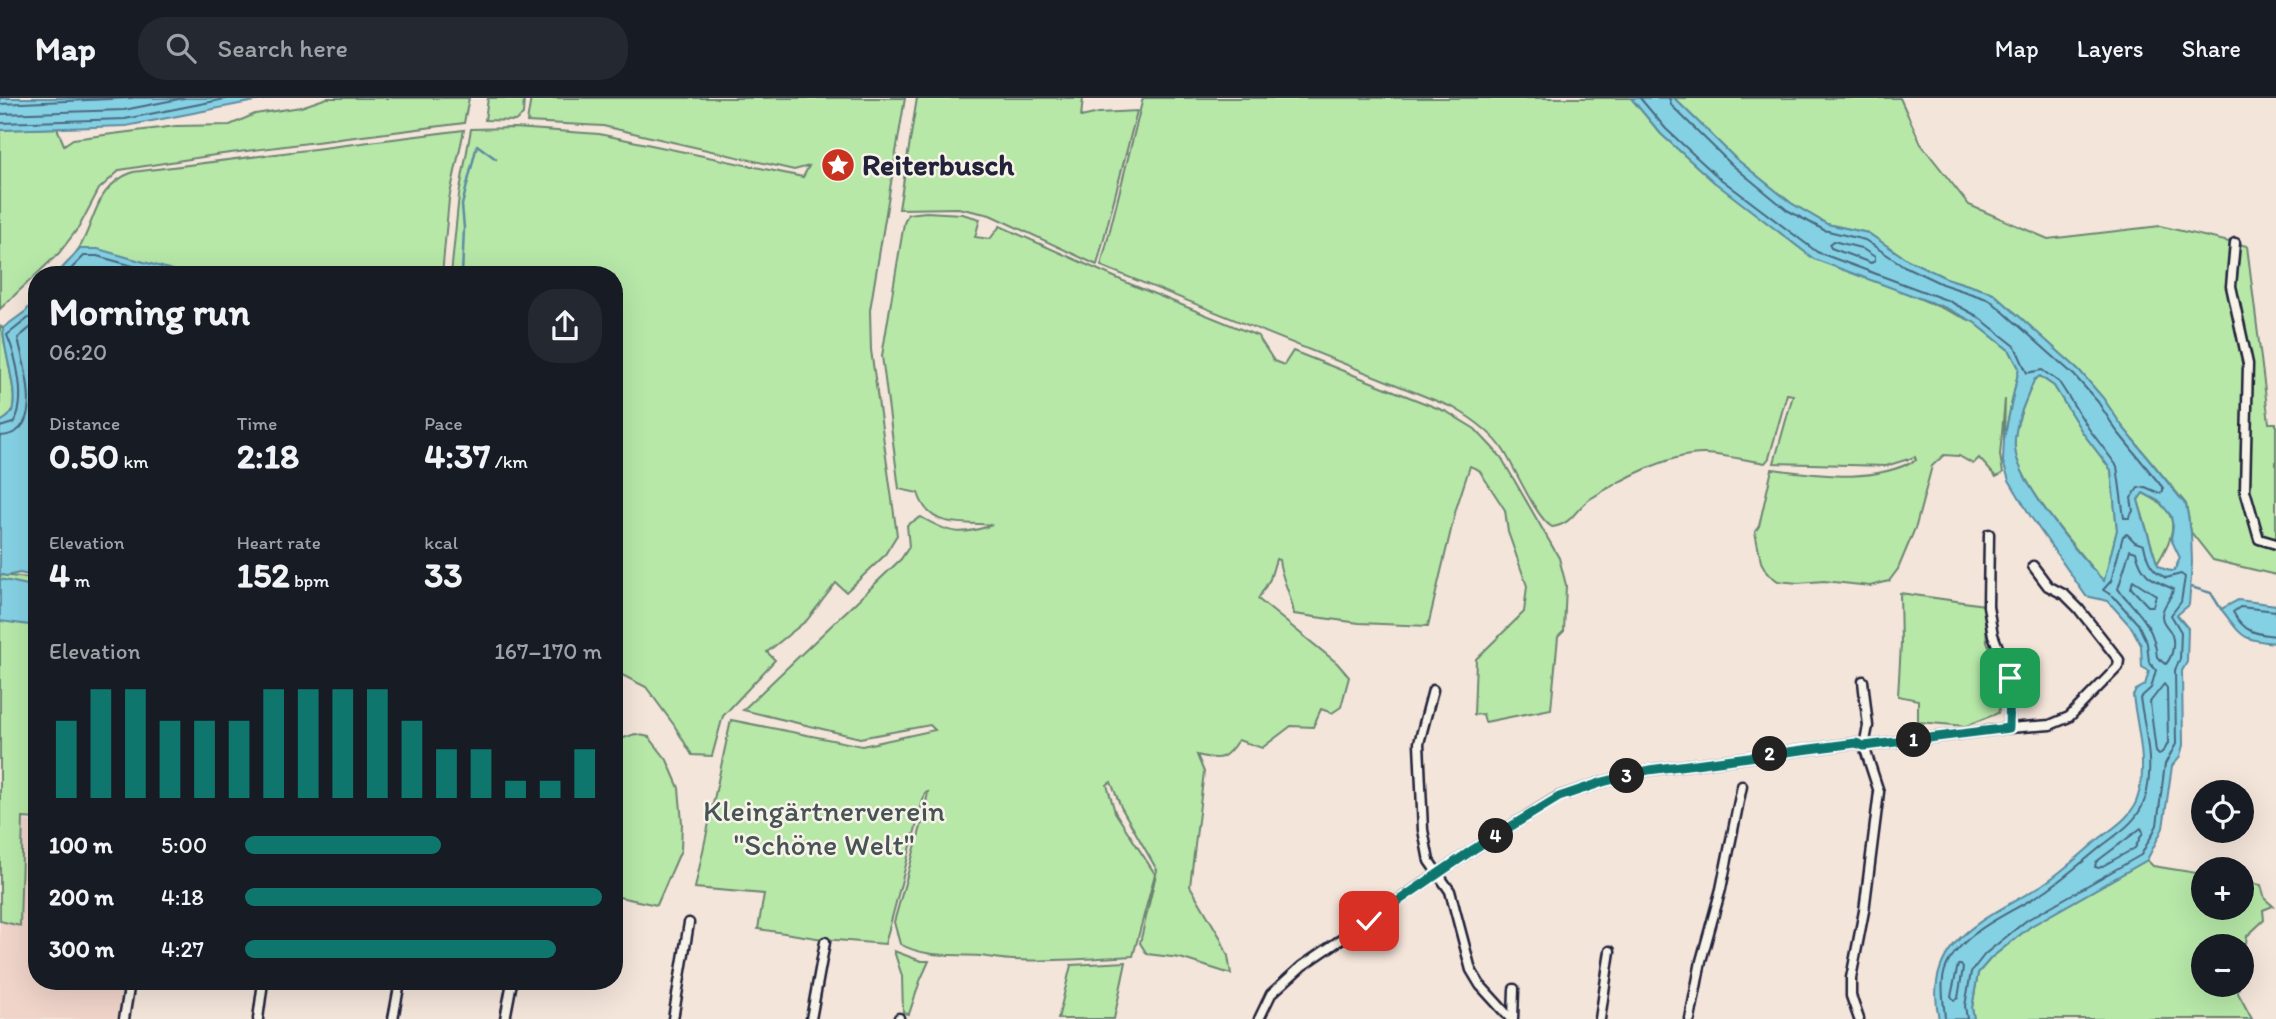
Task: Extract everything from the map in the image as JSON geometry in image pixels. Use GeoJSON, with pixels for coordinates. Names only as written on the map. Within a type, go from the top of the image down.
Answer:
{"type":"FeatureCollection","features":[{"type":"Feature","properties":{"kind":"street"},"geometry":{"type":"LineString","coordinates":[[2235,243],[2231,286],[2248,364],[2245,490],[2259,539],[2276,544]]}},
{"type":"Feature","properties":{"kind":"street"},"geometry":{"type":"LineString","coordinates":[[1989,534],[1988,606],[1993,635],[2010,678],[2009,728]]}},
{"type":"Feature","properties":{"kind":"street"},"geometry":{"type":"LineString","coordinates":[[1259,1019],[1271,995],[1302,967],[1474,849],[1559,797],[1649,770],[1856,743],[1864,746],[2050,725],[2069,717],[2120,663],[2078,608],[2065,595],[2048,586],[2033,566]]}},
{"type":"Feature","properties":{"kind":"street"},"geometry":{"type":"LineString","coordinates":[[1859,1019],[1851,996],[1851,978],[1864,911],[1879,792],[1864,746],[1868,726],[1863,681]]}},
{"type":"Feature","properties":{"kind":"street"},"geometry":{"type":"LineString","coordinates":[[1433,690],[1419,743],[1423,830],[1429,861],[1450,891],[1471,970],[1480,985],[1512,1019]]}},
{"type":"Feature","properties":{"kind":"street"},"geometry":{"type":"LineString","coordinates":[[1689,1019],[1701,961],[1721,889],[1742,786]]}},
{"type":"Feature","properties":{"kind":"street"},"geometry":{"type":"LineString","coordinates":[[673,1019],[689,923]]}},
{"type":"Feature","properties":{"kind":"street"},"geometry":{"type":"LineString","coordinates":[[811,1019],[825,942]]}},
{"type":"Feature","properties":{"kind":"street"},"geometry":{"type":"LineString","coordinates":[[1600,1019],[1610,951]]}},
{"type":"Feature","properties":{"kind":"street"},"geometry":{"type":"LineString","coordinates":[[1512,1019],[1514,989]]}},
{"type":"Feature","properties":{"kind":"street"},"geometry":{"type":"LineString","coordinates":[[124,1019],[129,990]]}},
{"type":"Feature","properties":{"kind":"street"},"geometry":{"type":"LineString","coordinates":[[258,1019],[262,990]]}},
{"type":"Feature","properties":{"kind":"street"},"geometry":{"type":"LineString","coordinates":[[393,1019],[398,990]]}},
{"type":"Feature","properties":{"kind":"street"},"geometry":{"type":"LineString","coordinates":[[505,1019],[510,990]]}},
{"type":"Feature","properties":{"kind":"shaded area"},"geometry":{"type":"Polygon","coordinates":[[[24,821],[28,822],[28,990],[128,990],[123,1019],[0,1019],[0,922],[21,926],[24,821]]]}},
{"type":"Feature","properties":{"kind":"green space"},"geometry":{"type":"Polygon","coordinates":[[[327,98],[469,98],[464,123],[120,170],[99,189],[79,227],[59,253],[45,266],[28,266],[28,282],[0,309],[0,130],[57,128],[64,145],[73,139],[176,126],[230,125],[255,114],[301,107],[327,98]]]}},
{"type":"Feature","properties":{"kind":"green space"},"geometry":{"type":"Polygon","coordinates":[[[488,98],[524,98],[523,115],[515,121],[485,120],[488,98]]]}},
{"type":"Feature","properties":{"kind":"green space"},"geometry":{"type":"Polygon","coordinates":[[[531,98],[905,98],[870,310],[871,350],[897,535],[884,556],[846,592],[836,583],[807,620],[767,652],[775,660],[723,716],[712,756],[692,755],[646,687],[623,676],[623,266],[452,266],[459,195],[471,129],[515,128],[599,134],[803,177],[809,166],[794,170],[603,126],[527,122],[531,98]]]}},
{"type":"Feature","properties":{"kind":"green space"},"geometry":{"type":"Polygon","coordinates":[[[917,98],[1083,98],[1081,117],[1137,111],[1097,265],[990,215],[958,208],[899,209],[917,98]]]}},
{"type":"Feature","properties":{"kind":"green space"},"geometry":{"type":"Polygon","coordinates":[[[1143,98],[1631,98],[1661,134],[1714,182],[1907,293],[1974,322],[2010,351],[2019,368],[2004,439],[2005,399],[2000,455],[2003,473],[1996,477],[1979,458],[1973,464],[1959,456],[1944,455],[1932,466],[1916,526],[1898,569],[1889,581],[1870,586],[1824,581],[1778,581],[1767,573],[1761,562],[1755,532],[1759,526],[1772,469],[1827,475],[1864,475],[1899,468],[1916,460],[1915,457],[1886,466],[1774,463],[1793,395],[1787,394],[1769,458],[1765,463],[1705,454],[1676,458],[1616,484],[1590,499],[1565,523],[1552,527],[1539,514],[1499,444],[1482,426],[1454,408],[1101,266],[1143,98]]]}},
{"type":"Feature","properties":{"kind":"green space"},"geometry":{"type":"Polygon","coordinates":[[[1674,98],[1900,98],[1921,144],[1969,205],[2048,239],[2160,226],[2247,246],[2269,423],[2276,423],[2276,575],[2213,560],[2191,532],[2186,504],[2122,426],[2103,398],[2079,370],[1993,293],[1946,278],[1908,260],[1868,233],[1827,224],[1791,203],[1735,158],[1674,98]]]}},
{"type":"Feature","properties":{"kind":"green space"},"geometry":{"type":"Polygon","coordinates":[[[464,130],[449,199],[443,266],[64,266],[81,245],[105,193],[121,178],[133,172],[464,130]]]}},
{"type":"Feature","properties":{"kind":"green space","name":"Kleingärtnerverein \"Schöne Welt\""},"geometry":{"type":"Polygon","coordinates":[[[908,214],[962,214],[980,219],[975,237],[990,239],[1000,226],[1130,284],[1258,336],[1274,361],[1284,365],[1293,351],[1447,412],[1475,429],[1501,457],[1559,558],[1566,585],[1564,631],[1558,637],[1551,709],[1485,722],[1483,714],[1474,715],[1476,659],[1524,612],[1527,586],[1508,532],[1505,510],[1479,470],[1470,466],[1456,509],[1428,626],[1359,623],[1294,614],[1279,560],[1276,559],[1270,579],[1258,599],[1337,663],[1349,677],[1341,707],[1332,713],[1321,709],[1313,727],[1291,726],[1262,748],[1238,740],[1229,752],[1221,757],[1197,755],[1204,772],[1190,886],[1220,937],[1228,956],[1231,974],[1180,958],[1147,954],[1140,943],[1157,870],[1121,807],[1111,782],[1107,785],[1115,812],[1155,874],[1133,956],[1009,960],[919,952],[900,944],[894,922],[928,792],[925,793],[885,944],[823,939],[758,929],[764,894],[695,888],[731,720],[862,746],[935,730],[930,725],[860,738],[743,710],[901,559],[909,547],[907,525],[921,517],[956,532],[992,525],[939,519],[923,505],[918,493],[899,489],[882,356],[904,223],[908,214]]]}},
{"type":"Feature","properties":{"kind":"green space"},"geometry":{"type":"Polygon","coordinates":[[[0,326],[3,328],[14,403],[10,415],[0,422],[0,326]]]}},
{"type":"Feature","properties":{"kind":"green space"},"geometry":{"type":"Polygon","coordinates":[[[2039,376],[2054,386],[2083,433],[2111,470],[2117,530],[2104,582],[2051,517],[2018,462],[2015,439],[2018,422],[2034,380],[2039,376]]]}},
{"type":"Feature","properties":{"kind":"green space"},"geometry":{"type":"Polygon","coordinates":[[[2143,493],[2164,507],[2172,523],[2169,542],[2157,564],[2138,500],[2143,493]]]}},
{"type":"Feature","properties":{"kind":"green space"},"geometry":{"type":"Polygon","coordinates":[[[0,575],[28,578],[28,818],[23,818],[20,926],[0,921],[0,575]]]}},
{"type":"Feature","properties":{"kind":"green space"},"geometry":{"type":"Polygon","coordinates":[[[1900,593],[1984,605],[1987,642],[2002,672],[2002,699],[1998,713],[1966,726],[1918,722],[1918,700],[1898,696],[1900,593]]]}},
{"type":"Feature","properties":{"kind":"green space"},"geometry":{"type":"Polygon","coordinates":[[[635,734],[649,737],[667,760],[679,788],[681,850],[657,905],[623,898],[624,738],[635,734]]]}},
{"type":"Feature","properties":{"kind":"green space"},"geometry":{"type":"Polygon","coordinates":[[[2147,860],[2153,866],[2191,872],[2191,920],[2254,920],[2254,884],[2261,885],[2265,899],[2273,906],[2263,910],[2264,920],[2249,934],[2191,934],[2191,997],[2240,997],[2252,1019],[1974,1019],[1972,1008],[1978,973],[1991,958],[2031,926],[2147,860]]]}},
{"type":"Feature","properties":{"kind":"green space"},"geometry":{"type":"Polygon","coordinates":[[[894,951],[921,961],[929,961],[909,1014],[903,1013],[902,976],[894,951]]]}},
{"type":"Feature","properties":{"kind":"green space"},"geometry":{"type":"Polygon","coordinates":[[[1126,962],[1114,1019],[1058,1019],[1071,965],[1126,962]]]}},
{"type":"Feature","properties":{"kind":"water"},"geometry":{"type":"Polygon","coordinates":[[[0,98],[271,98],[126,126],[0,130],[0,98]]]}},
{"type":"Feature","properties":{"kind":"water"},"geometry":{"type":"Polygon","coordinates":[[[1631,98],[1674,98],[1735,158],[1791,203],[1827,224],[1868,233],[1908,260],[1946,278],[1993,293],[2079,370],[2186,505],[2191,532],[2192,563],[2189,605],[2177,615],[2188,628],[2187,662],[2182,671],[2183,745],[2180,756],[2172,766],[2163,828],[2147,860],[2031,926],[1991,958],[1978,973],[1972,1008],[1974,1019],[1939,1019],[1936,992],[1940,970],[1949,951],[1963,935],[1980,922],[2064,869],[2123,820],[2136,803],[2141,784],[2142,759],[2133,696],[2136,690],[2145,685],[2149,671],[2142,667],[2141,645],[2132,628],[2108,601],[2086,596],[2031,517],[2009,480],[2003,462],[2004,439],[2019,368],[2010,351],[1974,322],[1946,308],[1814,259],[1714,182],[1661,134],[1631,98]],[[2040,376],[2034,380],[2018,422],[2015,448],[2018,462],[2051,518],[2104,581],[2117,530],[2111,470],[2083,433],[2054,386],[2040,376]],[[2143,493],[2138,500],[2158,565],[2174,571],[2180,558],[2171,539],[2171,516],[2160,502],[2143,493]]]}},
{"type":"Feature","properties":{"kind":"water"},"geometry":{"type":"Polygon","coordinates":[[[80,249],[98,249],[158,266],[64,266],[80,249]]]}},
{"type":"Feature","properties":{"kind":"water"},"geometry":{"type":"Polygon","coordinates":[[[28,308],[28,575],[20,573],[6,576],[0,574],[0,422],[11,413],[14,394],[3,328],[28,308]]]}},
{"type":"Feature","properties":{"kind":"water"},"geometry":{"type":"Polygon","coordinates":[[[0,579],[28,585],[28,625],[0,621],[0,579]]]}},
{"type":"Feature","properties":{"kind":"water"},"geometry":{"type":"Polygon","coordinates":[[[2238,600],[2276,605],[2276,643],[2248,638],[2238,631],[2221,609],[2238,600]]]}},
{"type":"Feature","properties":{"kind":"waterway"},"geometry":{"type":"LineString","coordinates":[[462,266],[462,205],[477,145],[496,159]]}},
{"type":"Feature","properties":{"kind":"waterway"},"geometry":{"type":"LineString","coordinates":[[2191,587],[2211,593],[2221,609]]}},
{"type":"Feature","properties":{"kind":"place","name":"Reiterbusch"},"geometry":{"type":"Point","coordinates":[838,165]}},
{"type":"Feature","properties":{"kind":"route"},"geometry":{"type":"LineString","coordinates":[[1369,921],[1474,849],[1559,797],[1649,770],[1856,743],[1864,746],[2009,728],[2010,678]]}}]}
